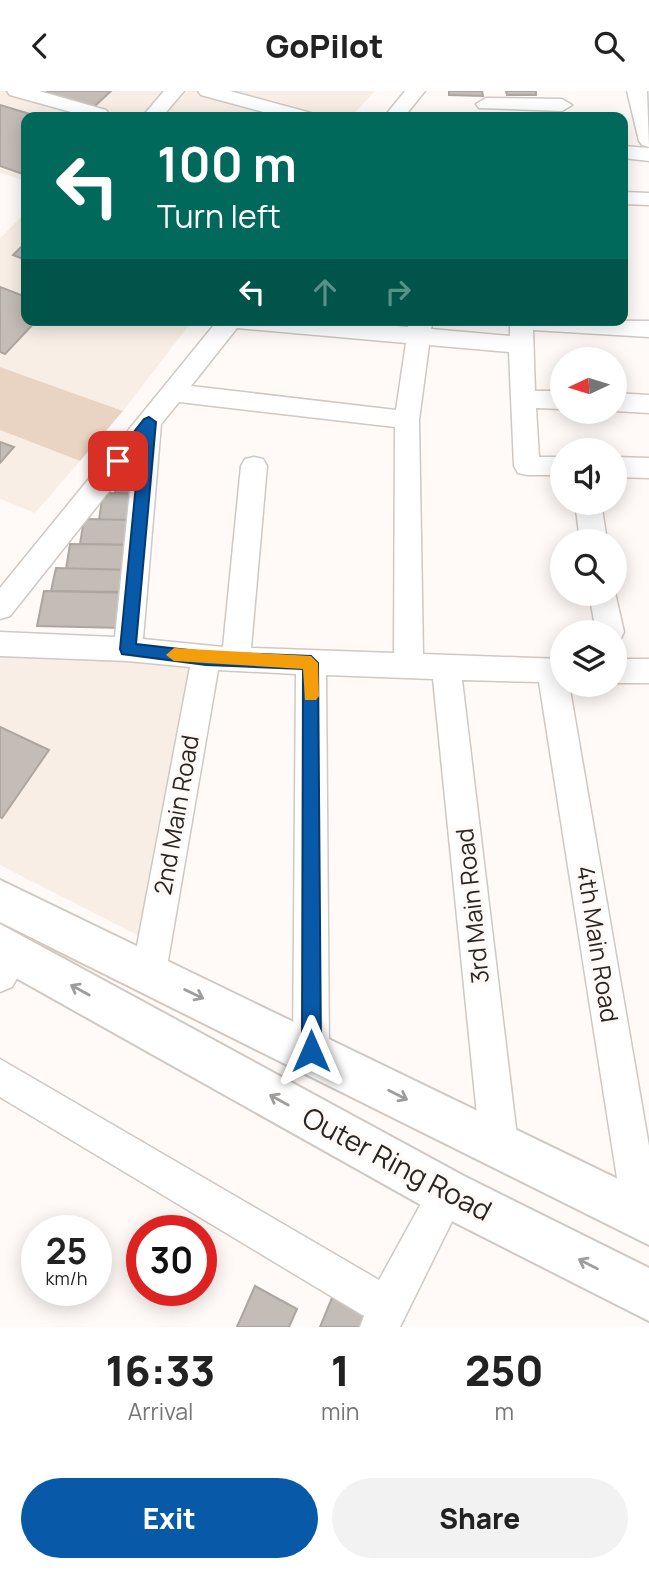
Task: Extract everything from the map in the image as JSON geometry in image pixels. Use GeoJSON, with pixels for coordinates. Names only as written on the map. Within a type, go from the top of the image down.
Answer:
{"type":"FeatureCollection","features":[{"type":"Feature","properties":{"kind":"highway"},"geometry":{"type":"LineString","coordinates":[[0,900],[645,1218]]}},
{"type":"Feature","properties":{"kind":"highway","name":"Outer Ring Road"},"geometry":{"type":"LineString","coordinates":[[5,958],[447,1193],[649,1295]]}},
{"type":"Feature","properties":{"kind":"street"},"geometry":{"type":"LineString","coordinates":[[17,91],[92,112]]}},
{"type":"Feature","properties":{"kind":"street"},"geometry":{"type":"LineString","coordinates":[[156,112],[174,91]]}},
{"type":"Feature","properties":{"kind":"street"},"geometry":{"type":"LineString","coordinates":[[208,91],[286,112]]}},
{"type":"Feature","properties":{"kind":"street"},"geometry":{"type":"LineString","coordinates":[[398,112],[415,91]]}},
{"type":"Feature","properties":{"kind":"street"},"geometry":{"type":"LineString","coordinates":[[637,91],[649,141]]}},
{"type":"Feature","properties":{"kind":"street"},"geometry":{"type":"LineString","coordinates":[[0,104],[33,112]]}},
{"type":"Feature","properties":{"kind":"street"},"geometry":{"type":"LineString","coordinates":[[486,104],[562,104]]}},
{"type":"Feature","properties":{"kind":"street"},"geometry":{"type":"LineString","coordinates":[[628,153],[649,155]]}},
{"type":"Feature","properties":{"kind":"street"},"geometry":{"type":"LineString","coordinates":[[628,198],[649,199]]}},
{"type":"Feature","properties":{"kind":"street"},"geometry":{"type":"LineString","coordinates":[[0,608],[228,326]]}},
{"type":"Feature","properties":{"kind":"street"},"geometry":{"type":"LineString","coordinates":[[373,326],[649,329]]}},
{"type":"Feature","properties":{"kind":"street"},"geometry":{"type":"LineString","coordinates":[[409,666],[407,420],[420,328]]}},
{"type":"Feature","properties":{"kind":"street"},"geometry":{"type":"LineString","coordinates":[[522,329],[527,465],[550,466]]}},
{"type":"Feature","properties":{"kind":"street"},"geometry":{"type":"LineString","coordinates":[[173,393],[407,420]]}},
{"type":"Feature","properties":{"kind":"street"},"geometry":{"type":"LineString","coordinates":[[523,399],[550,400]]}},
{"type":"Feature","properties":{"kind":"street"},"geometry":{"type":"LineString","coordinates":[[627,403],[649,404]]}},
{"type":"Feature","properties":{"kind":"street"},"geometry":{"type":"LineString","coordinates":[[128,649],[149,422]]}},
{"type":"Feature","properties":{"kind":"street","name":"2nd Main Road"},"geometry":{"type":"LineString","coordinates":[[149,972],[221,659],[254,466]]}},
{"type":"Feature","properties":{"kind":"street"},"geometry":{"type":"LineString","coordinates":[[627,467],[649,468]]}},
{"type":"Feature","properties":{"kind":"street"},"geometry":{"type":"LineString","coordinates":[[0,644],[128,649],[221,659],[550,671]]}},
{"type":"Feature","properties":{"kind":"street"},"geometry":{"type":"LineString","coordinates":[[311,663],[311,1051]]}},
{"type":"Feature","properties":{"kind":"street","name":"3rd Main Road"},"geometry":{"type":"LineString","coordinates":[[446,667],[499,1146]]}},
{"type":"Feature","properties":{"kind":"street"},"geometry":{"type":"LineString","coordinates":[[627,668],[649,671]]}},
{"type":"Feature","properties":{"kind":"street","name":"4th Main Road"},"geometry":{"type":"LineString","coordinates":[[561,697],[645,1218]]}},
{"type":"Feature","properties":{"kind":"street"},"geometry":{"type":"LineString","coordinates":[[0,1077],[384,1317],[447,1193]]}},
{"type":"Feature","properties":{"kind":"shaded area"},"geometry":{"type":"Polygon","coordinates":[[[0,91],[375,91],[356,112],[21,112],[21,179],[0,173],[0,91]]]}},
{"type":"Feature","properties":{"kind":"shaded area"},"geometry":{"type":"Polygon","coordinates":[[[21,217],[21,326],[188,326],[123,411],[0,367],[0,238],[21,217]]]}},
{"type":"Feature","properties":{"kind":"shaded area"},"geometry":{"type":"Polygon","coordinates":[[[0,367],[123,411],[80,461],[0,430],[0,367]]]}},
{"type":"Feature","properties":{"kind":"shaded area"},"geometry":{"type":"Polygon","coordinates":[[[0,430],[80,461],[35,513],[0,499],[0,430]]]}},
{"type":"Feature","properties":{"kind":"shaded area"},"geometry":{"type":"Polygon","coordinates":[[[0,651],[193,665],[139,936],[0,865],[0,651]]]}},
{"type":"Feature","properties":{"kind":"building"},"geometry":{"type":"Polygon","coordinates":[[[39,91],[111,91],[94,107],[39,91]]]}},
{"type":"Feature","properties":{"kind":"building"},"geometry":{"type":"Polygon","coordinates":[[[449,91],[482,91],[483,96],[449,95],[449,91]]]}},
{"type":"Feature","properties":{"kind":"building"},"geometry":{"type":"Polygon","coordinates":[[[506,91],[536,91],[536,95],[507,95],[506,91]]]}},
{"type":"Feature","properties":{"kind":"building"},"geometry":{"type":"Polygon","coordinates":[[[0,105],[23,112],[21,112],[21,173],[0,166],[0,105]]]}},
{"type":"Feature","properties":{"kind":"building"},"geometry":{"type":"Polygon","coordinates":[[[21,247],[21,258],[13,255],[21,247]]]}},
{"type":"Feature","properties":{"kind":"building"},"geometry":{"type":"Polygon","coordinates":[[[0,287],[21,295],[21,326],[31,326],[5,354],[0,352],[0,287]]]}},
{"type":"Feature","properties":{"kind":"building"},"geometry":{"type":"Polygon","coordinates":[[[0,442],[14,447],[0,463],[0,442]]]}},
{"type":"Feature","properties":{"kind":"building"},"geometry":{"type":"Polygon","coordinates":[[[119,469],[142,470],[138,494],[115,493],[119,469]]]}},
{"type":"Feature","properties":{"kind":"building"},"geometry":{"type":"Polygon","coordinates":[[[103,493],[138,494],[134,520],[99,520],[103,493]]]}},
{"type":"Feature","properties":{"kind":"building"},"geometry":{"type":"Polygon","coordinates":[[[84,519],[134,520],[131,545],[80,544],[84,519]]]}},
{"type":"Feature","properties":{"kind":"building"},"geometry":{"type":"Polygon","coordinates":[[[70,544],[131,545],[127,570],[66,569],[70,544]]]}},
{"type":"Feature","properties":{"kind":"building"},"geometry":{"type":"Polygon","coordinates":[[[56,568],[130,570],[127,592],[51,591],[56,568]]]}},
{"type":"Feature","properties":{"kind":"building"},"geometry":{"type":"Polygon","coordinates":[[[44,591],[129,593],[124,628],[37,626],[44,591]]]}},
{"type":"Feature","properties":{"kind":"building"},"geometry":{"type":"Polygon","coordinates":[[[0,727],[49,750],[2,818],[0,817],[0,727]]]}},
{"type":"Feature","properties":{"kind":"building"},"geometry":{"type":"Polygon","coordinates":[[[255,1286],[297,1309],[289,1327],[237,1327],[255,1286]]]}},
{"type":"Feature","properties":{"kind":"building"},"geometry":{"type":"Polygon","coordinates":[[[334,1293],[376,1316],[371,1327],[320,1327],[334,1293]]]}},
{"type":"Feature","properties":{"kind":"slow traffic"},"geometry":{"type":"LineString","coordinates":[[174,655],[206,659],[311,663],[311,696]]}},
{"type":"Feature","properties":{"kind":"route"},"geometry":{"type":"LineString","coordinates":[[118,461],[149,422],[128,649],[206,659],[311,663],[311,1051]]}}]}
